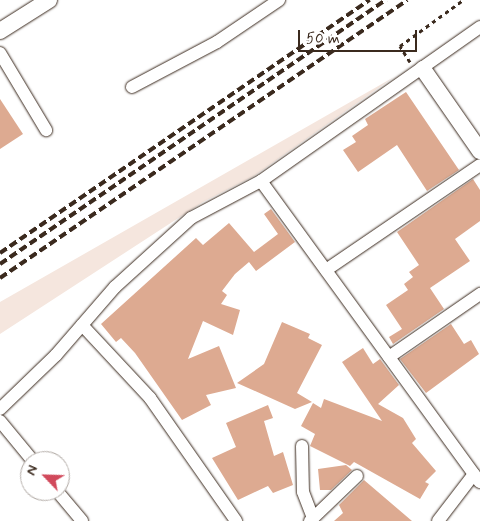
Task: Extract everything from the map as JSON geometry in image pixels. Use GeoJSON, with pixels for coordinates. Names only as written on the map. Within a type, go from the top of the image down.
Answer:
{"type":"FeatureCollection","features":[{"type":"Feature","properties":{"kind":"street"},"geometry":{"type":"LineString","coordinates":[[0,31],[49,0]]}},
{"type":"Feature","properties":{"kind":"street"},"geometry":{"type":"LineString","coordinates":[[132,87],[217,42],[279,0]]}},
{"type":"Feature","properties":{"kind":"street"},"geometry":{"type":"LineString","coordinates":[[0,409],[82,325],[115,287],[191,218],[261,181],[480,27]]}},
{"type":"Feature","properties":{"kind":"street"},"geometry":{"type":"LineString","coordinates":[[0,53],[46,130]]}},
{"type":"Feature","properties":{"kind":"street"},"geometry":{"type":"LineString","coordinates":[[420,71],[480,151]]}},
{"type":"Feature","properties":{"kind":"street"},"geometry":{"type":"LineString","coordinates":[[326,270],[480,164]]}},
{"type":"Feature","properties":{"kind":"street"},"geometry":{"type":"LineString","coordinates":[[261,181],[477,478],[438,521]]}},
{"type":"Feature","properties":{"kind":"street"},"geometry":{"type":"LineString","coordinates":[[389,357],[480,294]]}},
{"type":"Feature","properties":{"kind":"street"},"geometry":{"type":"LineString","coordinates":[[82,325],[150,398],[236,521]]}},
{"type":"Feature","properties":{"kind":"street"},"geometry":{"type":"LineString","coordinates":[[0,422],[24,451]]}},
{"type":"Feature","properties":{"kind":"street"},"geometry":{"type":"LineString","coordinates":[[302,446],[303,492],[311,520],[357,476]]}},
{"type":"Feature","properties":{"kind":"street"},"geometry":{"type":"LineString","coordinates":[[65,501],[82,521]]}},
{"type":"Feature","properties":{"kind":"path"},"geometry":{"type":"LineString","coordinates":[[420,71],[400,46],[463,0]]}},
{"type":"Feature","properties":{"kind":"shaded area"},"geometry":{"type":"Polygon","coordinates":[[[394,77],[254,176],[203,202],[0,334],[0,302],[394,77]]]}},
{"type":"Feature","properties":{"kind":"building"},"geometry":{"type":"Polygon","coordinates":[[[406,92],[459,170],[427,191],[397,145],[358,172],[343,150],[356,142],[352,136],[368,125],[365,119],[406,92]]]}},
{"type":"Feature","properties":{"kind":"building"},"geometry":{"type":"Polygon","coordinates":[[[0,99],[23,134],[0,149],[0,99]]]}},
{"type":"Feature","properties":{"kind":"building"},"geometry":{"type":"Polygon","coordinates":[[[473,179],[480,190],[480,221],[455,239],[470,261],[430,288],[444,309],[393,344],[389,337],[402,329],[386,305],[408,290],[404,284],[413,277],[409,272],[419,265],[397,232],[473,179]]]}},
{"type":"Feature","properties":{"kind":"building"},"geometry":{"type":"Polygon","coordinates":[[[271,209],[295,242],[256,271],[249,262],[235,274],[222,291],[227,295],[221,304],[240,310],[233,335],[203,321],[188,359],[219,346],[236,388],[206,395],[211,405],[182,420],[135,353],[121,338],[116,342],[101,324],[196,238],[203,245],[229,223],[254,252],[278,234],[264,214],[271,209]]]}},
{"type":"Feature","properties":{"kind":"building"},"geometry":{"type":"Polygon","coordinates":[[[282,322],[310,334],[308,338],[322,345],[297,393],[312,402],[295,409],[237,383],[264,364],[282,322]]]}},
{"type":"Feature","properties":{"kind":"building"},"geometry":{"type":"Polygon","coordinates":[[[451,324],[464,344],[471,340],[479,354],[426,393],[400,359],[451,324]]]}},
{"type":"Feature","properties":{"kind":"building"},"geometry":{"type":"Polygon","coordinates":[[[363,348],[373,364],[380,359],[399,385],[378,404],[403,418],[416,439],[412,443],[436,471],[425,482],[429,484],[420,499],[354,462],[350,466],[310,446],[315,434],[301,426],[313,403],[321,408],[324,399],[382,421],[342,362],[363,348]]]}},
{"type":"Feature","properties":{"kind":"building"},"geometry":{"type":"Polygon","coordinates":[[[268,405],[273,418],[264,421],[274,456],[283,452],[293,485],[273,493],[268,486],[238,500],[212,458],[236,447],[226,423],[268,405]]]}},
{"type":"Feature","properties":{"kind":"building"},"geometry":{"type":"Polygon","coordinates":[[[346,465],[352,470],[331,490],[320,490],[318,469],[346,465]]]}},
{"type":"Feature","properties":{"kind":"building"},"geometry":{"type":"Polygon","coordinates":[[[364,480],[412,521],[334,521],[343,513],[339,505],[364,480]]]}},
{"type":"Feature","properties":{"kind":"railway"},"geometry":{"type":"LineString","coordinates":[[0,253],[370,0]]}},
{"type":"Feature","properties":{"kind":"railway"},"geometry":{"type":"LineString","coordinates":[[0,264],[386,0]]}},
{"type":"Feature","properties":{"kind":"railway"},"geometry":{"type":"LineString","coordinates":[[0,278],[407,0]]}}]}
